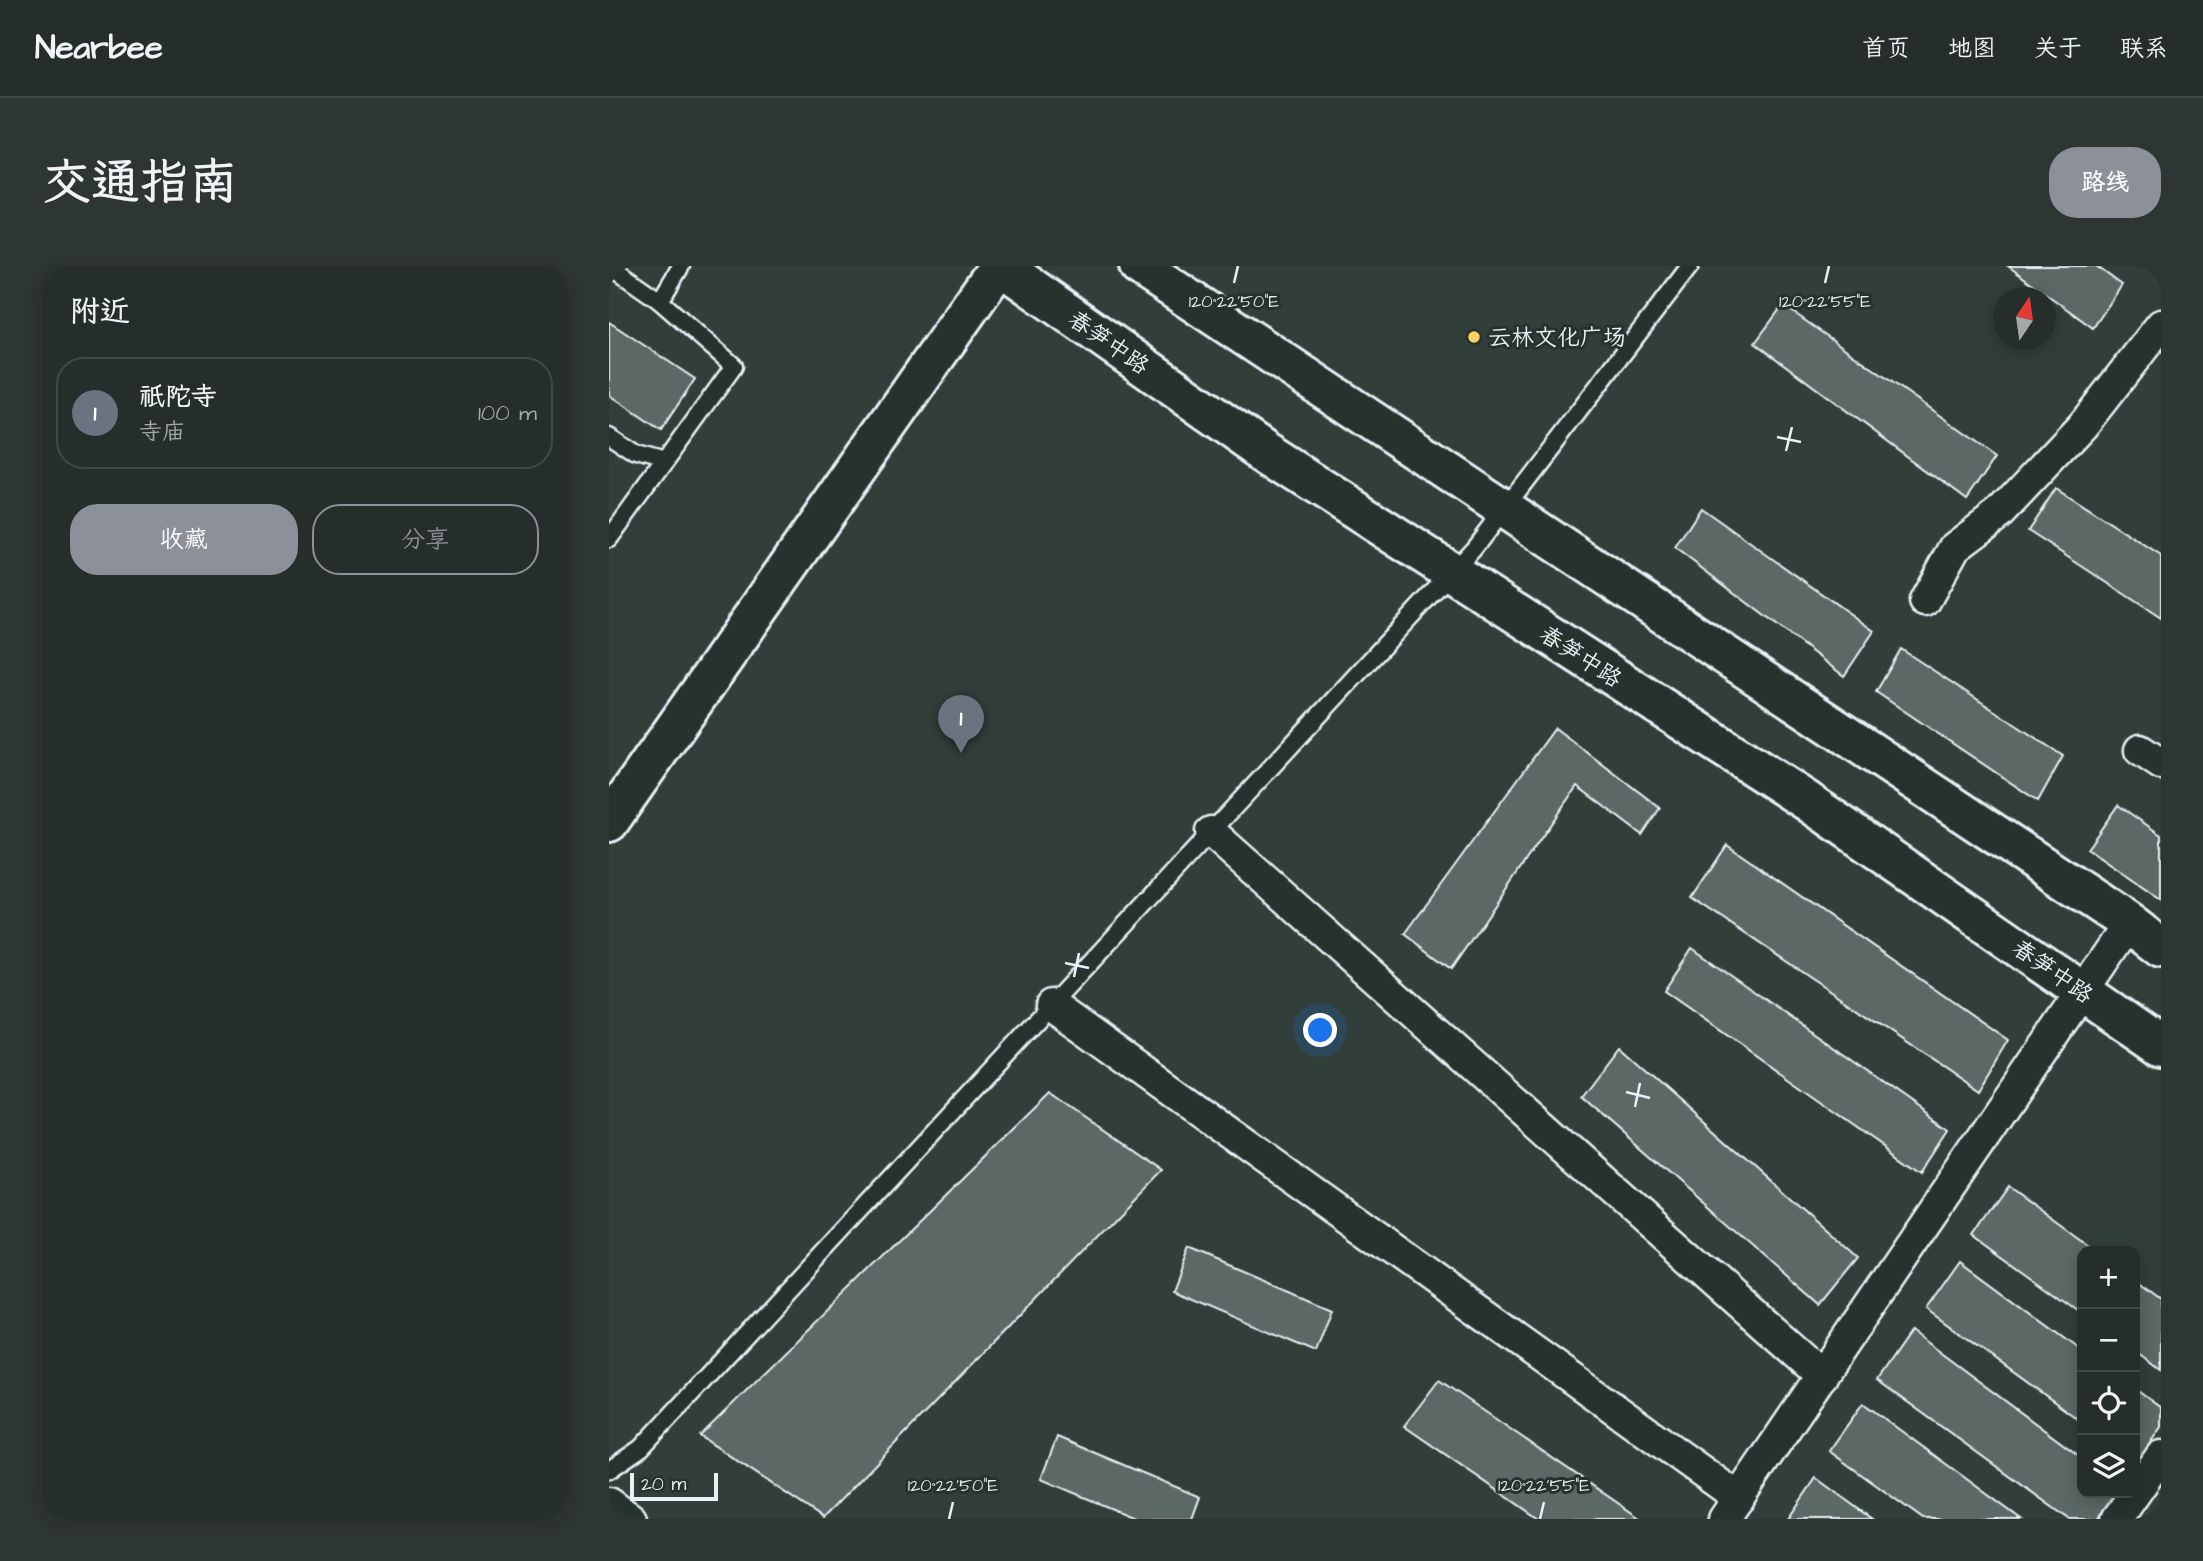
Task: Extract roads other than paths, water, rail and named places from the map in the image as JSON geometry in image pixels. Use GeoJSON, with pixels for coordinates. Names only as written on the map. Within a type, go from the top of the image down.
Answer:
{"type":"FeatureCollection","features":[{"type":"Feature","properties":{"kind":"main road","name":"春笋中路"},"geometry":{"type":"LineString","coordinates":[[1000,266],[1267,453],[1807,801],[2161,1046]]}},
{"type":"Feature","properties":{"kind":"main road"},"geometry":{"type":"LineString","coordinates":[[609,822],[1000,266]]}},
{"type":"Feature","properties":{"kind":"main road"},"geometry":{"type":"LineString","coordinates":[[1139,266],[2129,923],[2161,948]]}},
{"type":"Feature","properties":{"kind":"street"},"geometry":{"type":"LineString","coordinates":[[1925,601],[1955,547],[1999,514],[2074,435],[2161,325]]}},
{"type":"Feature","properties":{"kind":"street"},"geometry":{"type":"LineString","coordinates":[[1211,832],[1822,1376]]}},
{"type":"Feature","properties":{"kind":"street"},"geometry":{"type":"LineString","coordinates":[[1051,1006],[1732,1508],[2129,923]]}},
{"type":"Feature","properties":{"kind":"street"},"geometry":{"type":"LineString","coordinates":[[2117,1519],[2161,1456]]}},
{"type":"Feature","properties":{"kind":"street"},"geometry":{"type":"LineString","coordinates":[[609,1503],[631,1519]]}},
{"type":"Feature","properties":{"kind":"lane"},"geometry":{"type":"LineString","coordinates":[[609,539],[734,366],[660,301],[610,266]]}},
{"type":"Feature","properties":{"kind":"lane"},"geometry":{"type":"LineString","coordinates":[[660,301],[681,266]]}},
{"type":"Feature","properties":{"kind":"lane"},"geometry":{"type":"LineString","coordinates":[[609,1470],[641,1448],[1451,574],[1690,266]]}},
{"type":"Feature","properties":{"kind":"lane"},"geometry":{"type":"LineString","coordinates":[[609,437],[636,456],[664,463]]}},
{"type":"Feature","properties":{"kind":"place","name":"云林文化广场"},"geometry":{"type":"Point","coordinates":[1474,337]}},
{"type":"Feature","properties":{"kind":"place","name":"祇陀寺"},"geometry":{"type":"Point","coordinates":[961,753]}}]}
